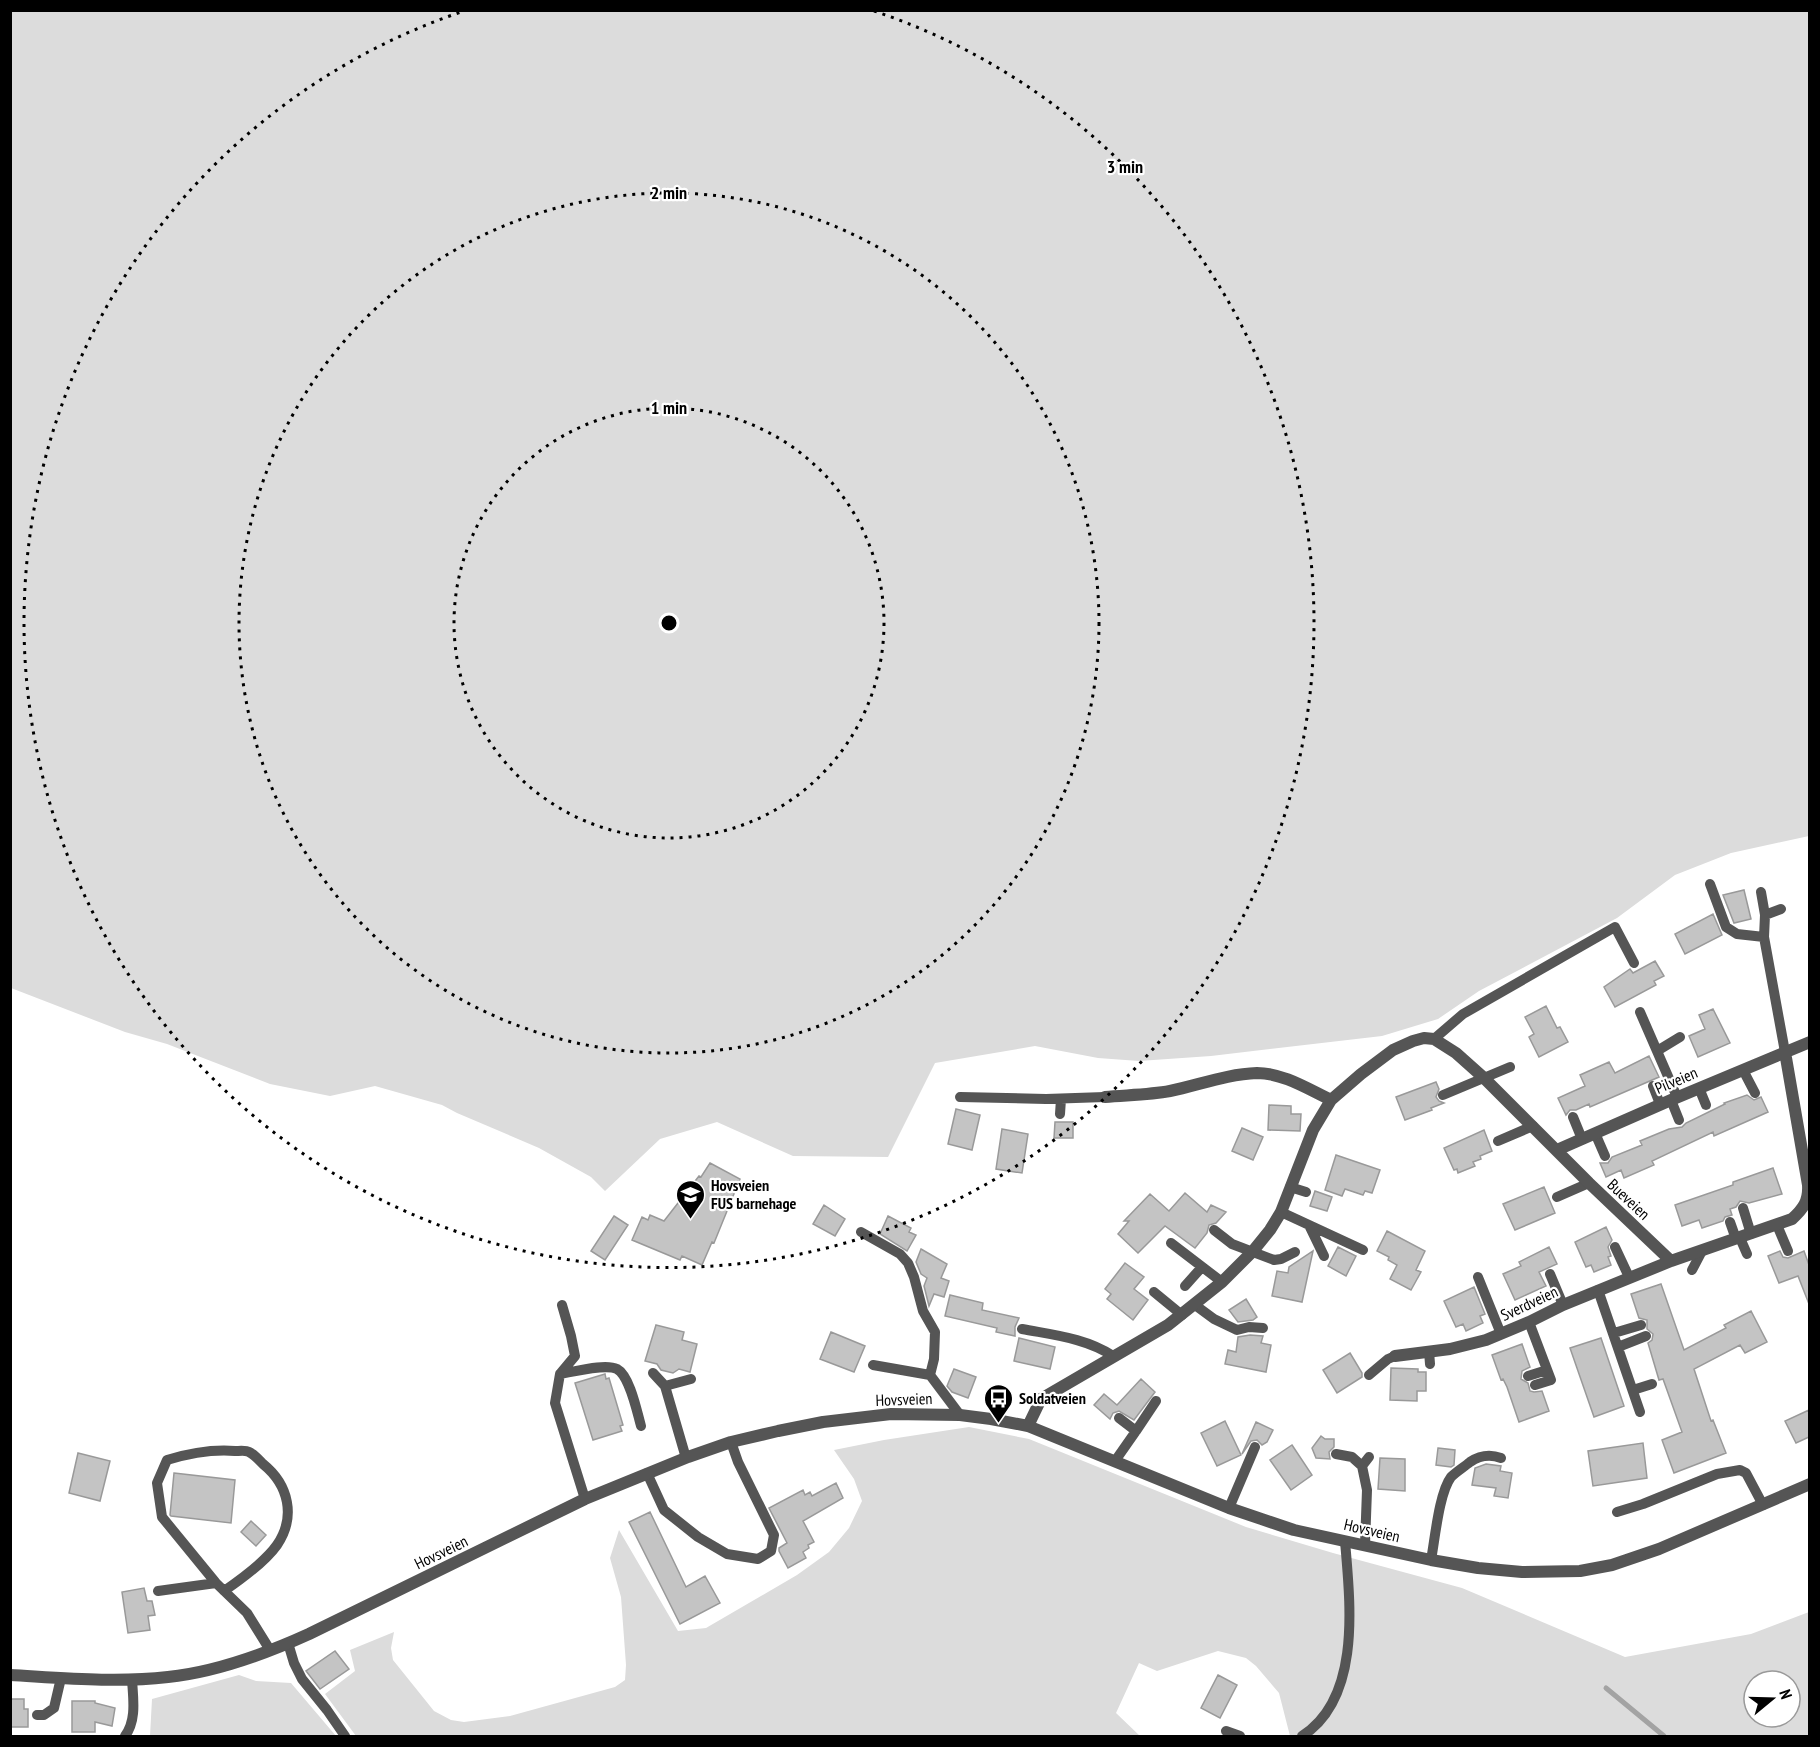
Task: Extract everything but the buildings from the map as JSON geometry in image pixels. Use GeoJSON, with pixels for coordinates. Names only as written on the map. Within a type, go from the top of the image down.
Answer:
{"type":"FeatureCollection","features":[{"type":"Feature","properties":{"kind":"street"},"geometry":{"type":"LineString","coordinates":[[1028,1426],[1041,1399],[1146,1339],[1182,1315],[1222,1282],[1253,1251],[1281,1212],[1313,1130],[1330,1100],[1393,1050],[1424,1038],[1434,1039]]}},
{"type":"Feature","properties":{"kind":"street","name":"Bueveien"},"geometry":{"type":"LineString","coordinates":[[1434,1039],[1456,1053],[1484,1078],[1671,1261]]}},
{"type":"Feature","properties":{"kind":"street","name":"Pilveien"},"geometry":{"type":"LineString","coordinates":[[1557,1150],[1669,1100],[1809,1042]]}},
{"type":"Feature","properties":{"kind":"street"},"geometry":{"type":"LineString","coordinates":[[1671,1261],[1792,1220],[1808,1205],[1805,1139],[1785,1052]]}},
{"type":"Feature","properties":{"kind":"street"},"geometry":{"type":"LineString","coordinates":[[1105,1096],[1168,1091],[1258,1073],[1304,1086],[1330,1100]]}},
{"type":"Feature","properties":{"kind":"street","name":"Sverdveien"},"geometry":{"type":"LineString","coordinates":[[1395,1356],[1430,1358],[1502,1334],[1563,1305],[1671,1261]]}},
{"type":"Feature","properties":{"kind":"street","name":"Hovsveien"},"geometry":{"type":"LineString","coordinates":[[10,1676],[132,1679],[196,1673],[288,1643],[585,1499],[686,1458],[731,1442],[777,1431],[891,1414],[960,1415],[1028,1426],[1229,1508],[1294,1530],[1431,1560],[1522,1572],[1580,1571],[1612,1565],[1659,1549],[1809,1484]]}},
{"type":"Feature","properties":{"kind":"lane"},"geometry":{"type":"LineString","coordinates":[[1710,884],[1726,927],[1737,934],[1764,937]]}},
{"type":"Feature","properties":{"kind":"lane"},"geometry":{"type":"LineString","coordinates":[[1761,892],[1765,915],[1764,937],[1785,1052]]}},
{"type":"Feature","properties":{"kind":"lane"},"geometry":{"type":"LineString","coordinates":[[1765,915],[1781,909]]}},
{"type":"Feature","properties":{"kind":"lane"},"geometry":{"type":"LineString","coordinates":[[1434,1039],[1463,1014],[1615,927],[1634,963]]}},
{"type":"Feature","properties":{"kind":"lane"},"geometry":{"type":"LineString","coordinates":[[1640,1012],[1657,1051],[1669,1100],[1680,1120]]}},
{"type":"Feature","properties":{"kind":"lane"},"geometry":{"type":"LineString","coordinates":[[1657,1051],[1680,1037]]}},
{"type":"Feature","properties":{"kind":"lane"},"geometry":{"type":"LineString","coordinates":[[1443,1095],[1510,1067]]}},
{"type":"Feature","properties":{"kind":"lane"},"geometry":{"type":"LineString","coordinates":[[1743,1070],[1755,1093]]}},
{"type":"Feature","properties":{"kind":"lane"},"geometry":{"type":"LineString","coordinates":[[1653,1086],[1669,1100]]}},
{"type":"Feature","properties":{"kind":"lane"},"geometry":{"type":"LineString","coordinates":[[1699,1088],[1706,1105]]}},
{"type":"Feature","properties":{"kind":"lane"},"geometry":{"type":"LineString","coordinates":[[960,1097],[1060,1099],[1105,1096]]}},
{"type":"Feature","properties":{"kind":"lane"},"geometry":{"type":"LineString","coordinates":[[1060,1099],[1060,1114]]}},
{"type":"Feature","properties":{"kind":"lane"},"geometry":{"type":"LineString","coordinates":[[1573,1118],[1582,1139]]}},
{"type":"Feature","properties":{"kind":"lane"},"geometry":{"type":"LineString","coordinates":[[1498,1141],[1533,1126]]}},
{"type":"Feature","properties":{"kind":"lane"},"geometry":{"type":"LineString","coordinates":[[1595,1133],[1605,1156]]}},
{"type":"Feature","properties":{"kind":"lane"},"geometry":{"type":"LineString","coordinates":[[1557,1197],[1589,1183]]}},
{"type":"Feature","properties":{"kind":"lane"},"geometry":{"type":"LineString","coordinates":[[1290,1187],[1306,1192]]}},
{"type":"Feature","properties":{"kind":"lane"},"geometry":{"type":"LineString","coordinates":[[1743,1208],[1742,1237],[1747,1254]]}},
{"type":"Feature","properties":{"kind":"lane"},"geometry":{"type":"LineString","coordinates":[[1281,1212],[1363,1250]]}},
{"type":"Feature","properties":{"kind":"lane"},"geometry":{"type":"LineString","coordinates":[[1730,1222],[1742,1237]]}},
{"type":"Feature","properties":{"kind":"lane"},"geometry":{"type":"LineString","coordinates":[[1309,1225],[1324,1256]]}},
{"type":"Feature","properties":{"kind":"lane"},"geometry":{"type":"LineString","coordinates":[[1777,1225],[1788,1251]]}},
{"type":"Feature","properties":{"kind":"lane"},"geometry":{"type":"LineString","coordinates":[[1214,1230],[1232,1244],[1274,1260],[1295,1252]]}},
{"type":"Feature","properties":{"kind":"lane"},"geometry":{"type":"LineString","coordinates":[[861,1232],[900,1254],[908,1263],[923,1311],[935,1332],[934,1359],[930,1375]]}},
{"type":"Feature","properties":{"kind":"lane"},"geometry":{"type":"LineString","coordinates":[[1171,1243],[1222,1282]]}},
{"type":"Feature","properties":{"kind":"lane"},"geometry":{"type":"LineString","coordinates":[[1615,1247],[1629,1277]]}},
{"type":"Feature","properties":{"kind":"lane"},"geometry":{"type":"LineString","coordinates":[[1692,1270],[1702,1251]]}},
{"type":"Feature","properties":{"kind":"lane"},"geometry":{"type":"LineString","coordinates":[[1185,1286],[1202,1267]]}},
{"type":"Feature","properties":{"kind":"lane"},"geometry":{"type":"LineString","coordinates":[[1550,1275],[1563,1305]]}},
{"type":"Feature","properties":{"kind":"lane"},"geometry":{"type":"LineString","coordinates":[[1478,1277],[1502,1334]]}},
{"type":"Feature","properties":{"kind":"lane"},"geometry":{"type":"LineString","coordinates":[[1598,1290],[1640,1412]]}},
{"type":"Feature","properties":{"kind":"lane"},"geometry":{"type":"LineString","coordinates":[[1154,1292],[1182,1315]]}},
{"type":"Feature","properties":{"kind":"lane"},"geometry":{"type":"LineString","coordinates":[[562,1305],[575,1356],[560,1374],[555,1403],[585,1499]]}},
{"type":"Feature","properties":{"kind":"lane"},"geometry":{"type":"LineString","coordinates":[[1195,1305],[1214,1319],[1237,1330],[1263,1328]]}},
{"type":"Feature","properties":{"kind":"lane"},"geometry":{"type":"LineString","coordinates":[[1529,1322],[1551,1380],[1532,1381]]}},
{"type":"Feature","properties":{"kind":"lane"},"geometry":{"type":"LineString","coordinates":[[1614,1333],[1641,1325]]}},
{"type":"Feature","properties":{"kind":"lane"},"geometry":{"type":"LineString","coordinates":[[1022,1329],[1099,1347],[1113,1356]]}},
{"type":"Feature","properties":{"kind":"lane"},"geometry":{"type":"LineString","coordinates":[[1618,1347],[1646,1336]]}},
{"type":"Feature","properties":{"kind":"lane"},"geometry":{"type":"LineString","coordinates":[[1369,1375],[1395,1356]]}},
{"type":"Feature","properties":{"kind":"lane"},"geometry":{"type":"LineString","coordinates":[[873,1365],[930,1375],[960,1415]]}},
{"type":"Feature","properties":{"kind":"lane"},"geometry":{"type":"LineString","coordinates":[[560,1374],[602,1367],[617,1369],[626,1378],[641,1426]]}},
{"type":"Feature","properties":{"kind":"lane"},"geometry":{"type":"LineString","coordinates":[[654,1373],[664,1386],[686,1458]]}},
{"type":"Feature","properties":{"kind":"lane"},"geometry":{"type":"LineString","coordinates":[[664,1386],[691,1379]]}},
{"type":"Feature","properties":{"kind":"lane"},"geometry":{"type":"LineString","coordinates":[[1633,1390],[1652,1384]]}},
{"type":"Feature","properties":{"kind":"lane"},"geometry":{"type":"LineString","coordinates":[[1115,1461],[1156,1401]]}},
{"type":"Feature","properties":{"kind":"lane"},"geometry":{"type":"LineString","coordinates":[[1119,1418],[1136,1431]]}},
{"type":"Feature","properties":{"kind":"lane"},"geometry":{"type":"LineString","coordinates":[[647,1473],[664,1510],[698,1537],[727,1554],[758,1559],[771,1551],[774,1535],[738,1462],[731,1442]]}},
{"type":"Feature","properties":{"kind":"lane"},"geometry":{"type":"LineString","coordinates":[[1229,1508],[1255,1448]]}},
{"type":"Feature","properties":{"kind":"lane"},"geometry":{"type":"LineString","coordinates":[[158,1591],[220,1587],[239,1581],[276,1546],[284,1530],[289,1511],[286,1493],[276,1474],[249,1452],[223,1450],[193,1452],[167,1460],[157,1483],[162,1517],[220,1587],[247,1613],[270,1650]]}},
{"type":"Feature","properties":{"kind":"lane"},"geometry":{"type":"LineString","coordinates":[[1336,1454],[1366,1461],[1365,1545]]}},
{"type":"Feature","properties":{"kind":"lane"},"geometry":{"type":"LineString","coordinates":[[1431,1560],[1443,1497],[1452,1476],[1475,1459],[1491,1455],[1501,1458]]}},
{"type":"Feature","properties":{"kind":"lane"},"geometry":{"type":"LineString","coordinates":[[1617,1512],[1717,1474],[1740,1470],[1746,1473],[1763,1504]]}},
{"type":"Feature","properties":{"kind":"lane"},"geometry":{"type":"LineString","coordinates":[[1316,1737],[1343,1679],[1350,1646],[1349,1584],[1345,1541]]}},
{"type":"Feature","properties":{"kind":"lane"},"geometry":{"type":"LineString","coordinates":[[288,1643],[302,1679],[345,1737]]}},
{"type":"Feature","properties":{"kind":"lane"},"geometry":{"type":"LineString","coordinates":[[38,1715],[54,1708],[61,1678]]}},
{"type":"Feature","properties":{"kind":"lane"},"geometry":{"type":"LineString","coordinates":[[125,1737],[134,1714],[132,1679]]}},
{"type":"Feature","properties":{"kind":"lane"},"geometry":{"type":"LineString","coordinates":[[1302,1737],[1323,1718]]}},
{"type":"Feature","properties":{"kind":"lane"},"geometry":{"type":"LineString","coordinates":[[1226,1731],[1240,1737]]}},
{"type":"Feature","properties":{"kind":"shaded area"},"geometry":{"type":"Polygon","coordinates":[[[11,10],[1809,11],[1809,836],[1731,853],[1675,875],[1617,918],[1479,991],[1438,1019],[1382,1036],[1211,1056],[1139,1061],[1098,1058],[1035,1046],[935,1063],[888,1157],[793,1156],[717,1122],[660,1139],[605,1191],[591,1177],[539,1148],[442,1105],[375,1086],[330,1096],[270,1084],[11,988],[11,10]]]}},
{"type":"Feature","properties":{"kind":"shaded area"},"geometry":{"type":"Polygon","coordinates":[[[969,1427],[1029,1439],[1246,1527],[1462,1588],[1625,1657],[1751,1634],[1809,1612],[1809,1736],[1290,1736],[1279,1693],[1246,1658],[1218,1651],[1157,1671],[1139,1663],[1116,1713],[1140,1736],[356,1736],[325,1694],[355,1671],[350,1650],[394,1632],[391,1648],[393,1660],[434,1711],[451,1720],[464,1722],[510,1716],[615,1687],[625,1680],[626,1665],[621,1597],[610,1558],[619,1530],[678,1631],[706,1628],[797,1575],[829,1552],[849,1528],[862,1501],[854,1479],[834,1450],[969,1427]]]}},
{"type":"Feature","properties":{"kind":"shaded area"},"geometry":{"type":"Polygon","coordinates":[[[239,1675],[256,1681],[291,1683],[336,1736],[150,1736],[152,1699],[239,1675]]]}},
{"type":"Feature","properties":{"kind":"waterway"},"geometry":{"type":"LineString","coordinates":[[1606,1688],[1664,1736]]}},
{"type":"Feature","properties":{"kind":"place","name":"Hovsveien FUS barnehage"},"geometry":{"type":"Point","coordinates":[690,1220]}},
{"type":"Feature","properties":{"kind":"place","name":"Soldatveien"},"geometry":{"type":"Point","coordinates":[998,1424]}}]}
